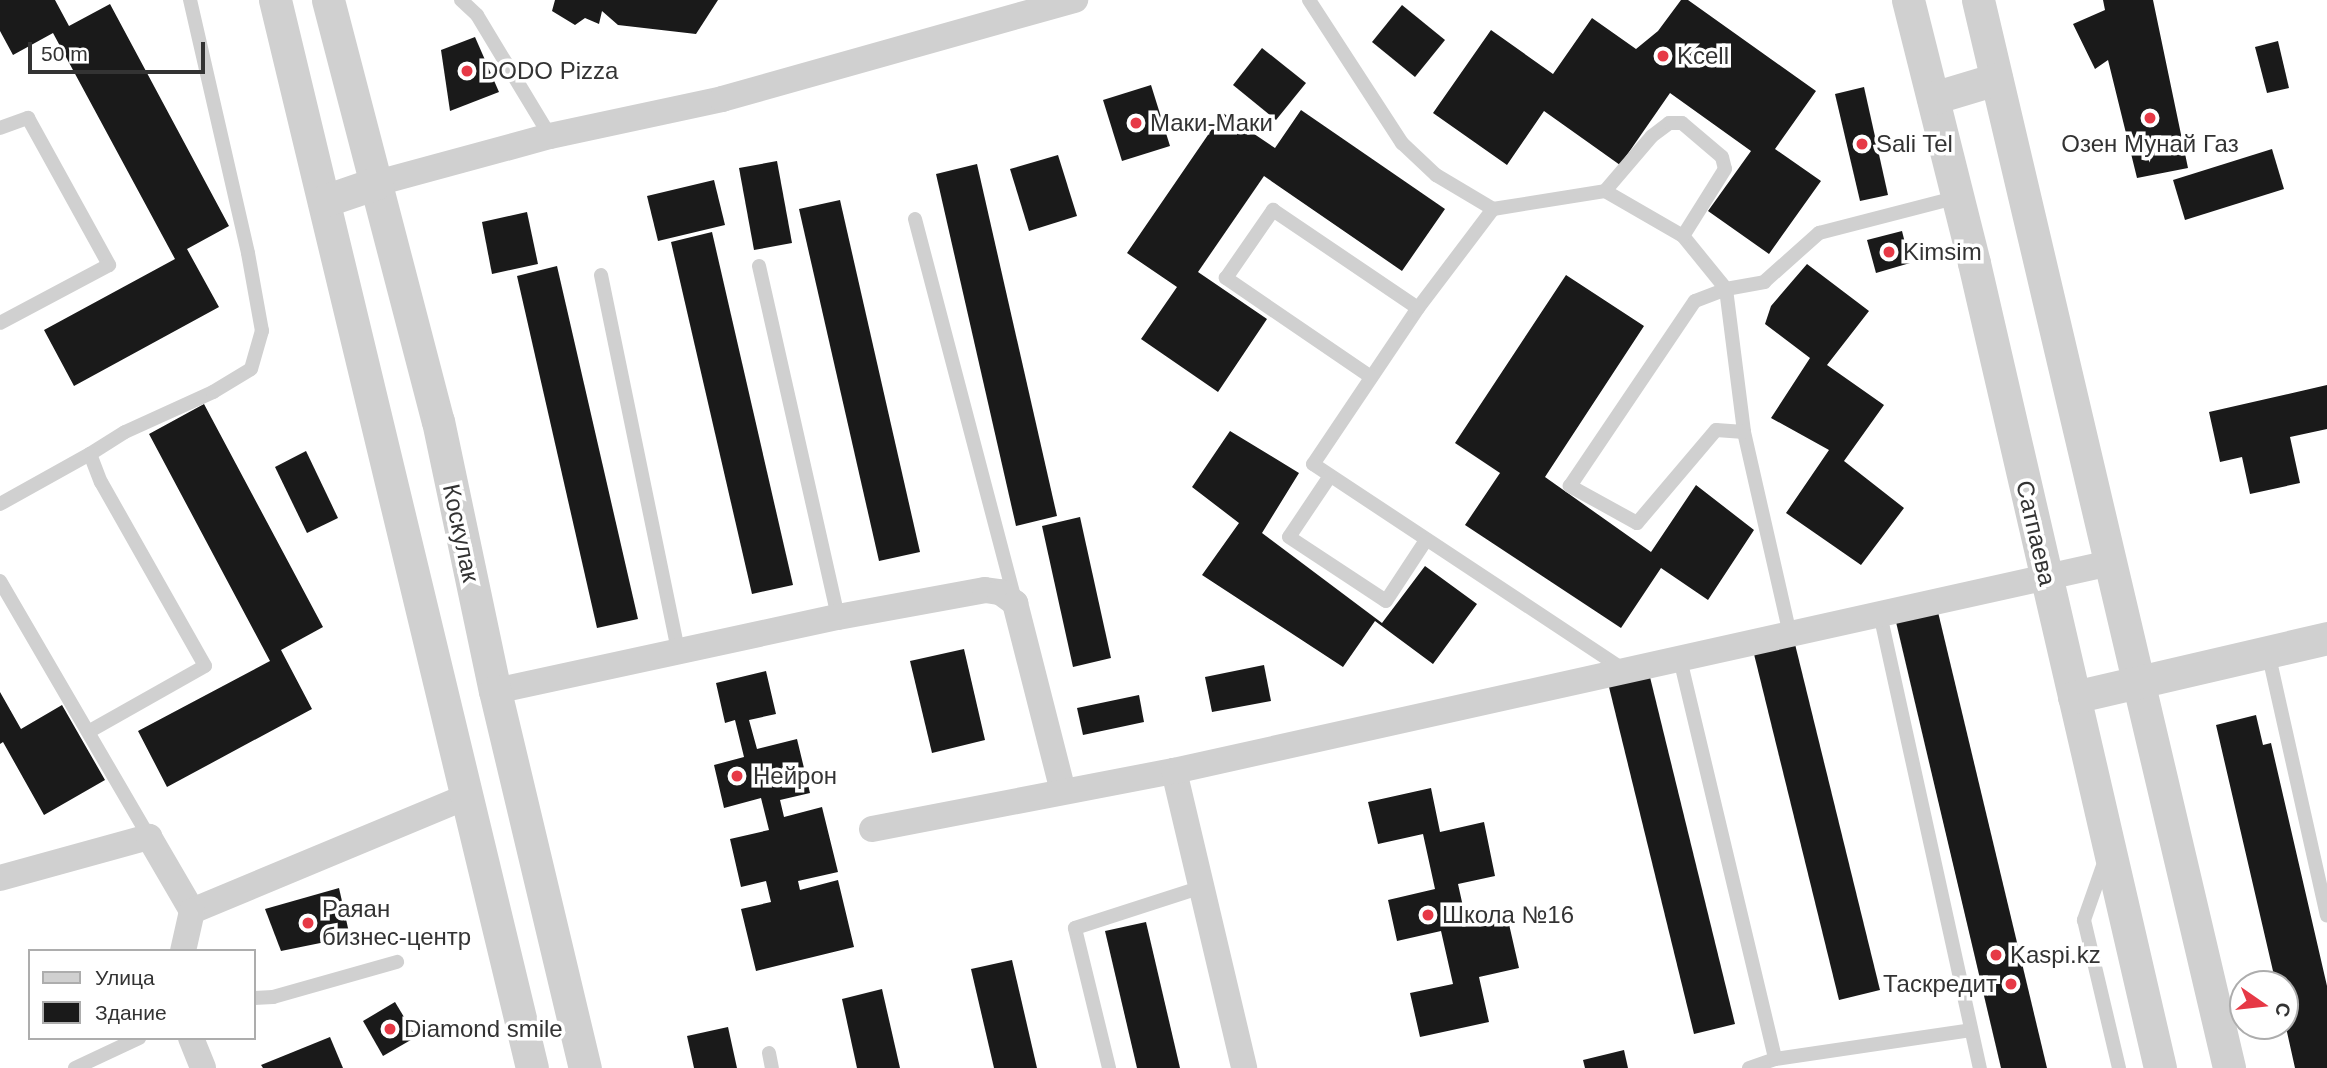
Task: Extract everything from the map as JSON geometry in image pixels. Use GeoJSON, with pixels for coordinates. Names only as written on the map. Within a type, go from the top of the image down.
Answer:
{"type":"FeatureCollection","features":[{"type":"Feature","properties":{"kind":"street"},"geometry":{"type":"LineString","coordinates":[[275,0],[532,1068]]}},
{"type":"Feature","properties":{"kind":"street","name":"Коскулак"},"geometry":{"type":"LineString","coordinates":[[328,0],[438,421],[495,691],[585,1068]]}},
{"type":"Feature","properties":{"kind":"street"},"geometry":{"type":"LineString","coordinates":[[324,201],[377,183],[550,136],[722,99],[1075,0]]}},
{"type":"Feature","properties":{"kind":"street","name":"Сатпаева"},"geometry":{"type":"LineString","coordinates":[[1908,0],[1958,197],[2160,1068]]}},
{"type":"Feature","properties":{"kind":"street"},"geometry":{"type":"LineString","coordinates":[[1978,0],[2229,1068]]}},
{"type":"Feature","properties":{"kind":"street"},"geometry":{"type":"LineString","coordinates":[[1933,97],[1996,79]]}},
{"type":"Feature","properties":{"kind":"street"},"geometry":{"type":"LineString","coordinates":[[872,829],[1174,771],[2110,563]]}},
{"type":"Feature","properties":{"kind":"street"},"geometry":{"type":"LineString","coordinates":[[495,691],[838,617],[985,590],[1000,592],[1015,603],[1063,791]]}},
{"type":"Feature","properties":{"kind":"street"},"geometry":{"type":"LineString","coordinates":[[2074,697],[2327,638]]}},
{"type":"Feature","properties":{"kind":"street"},"geometry":{"type":"LineString","coordinates":[[1174,771],[1244,1068]]}},
{"type":"Feature","properties":{"kind":"street"},"geometry":{"type":"LineString","coordinates":[[192,911],[516,777]]}},
{"type":"Feature","properties":{"kind":"street"},"geometry":{"type":"LineString","coordinates":[[0,878],[149,837],[192,911],[183,949]]}},
{"type":"Feature","properties":{"kind":"street"},"geometry":{"type":"LineString","coordinates":[[192,1040],[204,1068]]}},
{"type":"Feature","properties":{"kind":"lane"},"geometry":{"type":"LineString","coordinates":[[0,504],[125,432],[213,392],[251,369],[262,331],[248,253],[190,0]]}},
{"type":"Feature","properties":{"kind":"lane"},"geometry":{"type":"LineString","coordinates":[[461,0],[477,15],[550,136]]}},
{"type":"Feature","properties":{"kind":"lane"},"geometry":{"type":"LineString","coordinates":[[1309,0],[1402,143],[1436,175],[1493,209],[1605,191],[1683,236],[1726,289],[1744,432],[1790,634]]}},
{"type":"Feature","properties":{"kind":"lane"},"geometry":{"type":"LineString","coordinates":[[0,128],[28,118],[109,265],[0,323]]}},
{"type":"Feature","properties":{"kind":"lane"},"geometry":{"type":"LineString","coordinates":[[1605,191],[1652,136],[1669,123],[1682,123],[1722,157],[1725,169],[1683,236]]}},
{"type":"Feature","properties":{"kind":"lane"},"geometry":{"type":"LineString","coordinates":[[1744,432],[1716,430],[1637,523],[1570,486],[1695,301],[1726,289],[1764,282],[1819,233],[1958,197]]}},
{"type":"Feature","properties":{"kind":"lane"},"geometry":{"type":"LineString","coordinates":[[1493,209],[1418,308],[1313,464],[1626,671]]}},
{"type":"Feature","properties":{"kind":"lane"},"geometry":{"type":"LineString","coordinates":[[1371,377],[1226,278],[1273,210],[1418,308]]}},
{"type":"Feature","properties":{"kind":"lane"},"geometry":{"type":"LineString","coordinates":[[915,219],[1015,603]]}},
{"type":"Feature","properties":{"kind":"lane"},"geometry":{"type":"LineString","coordinates":[[759,266],[838,617]]}},
{"type":"Feature","properties":{"kind":"lane"},"geometry":{"type":"LineString","coordinates":[[601,275],[678,650]]}},
{"type":"Feature","properties":{"kind":"lane"},"geometry":{"type":"LineString","coordinates":[[88,732],[205,666],[101,482],[90,454]]}},
{"type":"Feature","properties":{"kind":"lane"},"geometry":{"type":"LineString","coordinates":[[1330,476],[1289,537],[1385,601],[1426,540]]}},
{"type":"Feature","properties":{"kind":"lane"},"geometry":{"type":"LineString","coordinates":[[0,581],[149,837]]}},
{"type":"Feature","properties":{"kind":"lane"},"geometry":{"type":"LineString","coordinates":[[1880,614],[1979,1068]]}},
{"type":"Feature","properties":{"kind":"lane"},"geometry":{"type":"LineString","coordinates":[[2268,652],[2327,915]]}},
{"type":"Feature","properties":{"kind":"lane"},"geometry":{"type":"LineString","coordinates":[[1680,659],[1774,1059]]}},
{"type":"Feature","properties":{"kind":"lane"},"geometry":{"type":"LineString","coordinates":[[2109,849],[2084,919],[2119,1068]]}},
{"type":"Feature","properties":{"kind":"lane"},"geometry":{"type":"LineString","coordinates":[[1109,1068],[1075,928],[1202,887]]}},
{"type":"Feature","properties":{"kind":"lane"},"geometry":{"type":"LineString","coordinates":[[256,998],[298,991],[397,962]]}},
{"type":"Feature","properties":{"kind":"lane"},"geometry":{"type":"LineString","coordinates":[[1749,1068],[1774,1059],[1971,1030]]}},
{"type":"Feature","properties":{"kind":"lane"},"geometry":{"type":"LineString","coordinates":[[75,1068],[135,1040]]}},
{"type":"Feature","properties":{"kind":"building"},"geometry":{"type":"Polygon","coordinates":[[[0,0],[55,0],[69,26],[110,4],[229,226],[187,249],[219,307],[74,386],[44,330],[175,259],[53,33],[13,55],[0,31],[0,0]]]}},
{"type":"Feature","properties":{"kind":"building"},"geometry":{"type":"Polygon","coordinates":[[[555,0],[718,0],[696,34],[618,25],[602,11],[599,24],[585,18],[575,25],[552,11],[555,0]]]}},
{"type":"Feature","properties":{"kind":"building"},"geometry":{"type":"Polygon","coordinates":[[[1681,0],[1688,0],[1816,91],[1775,149],[1821,181],[1769,254],[1708,211],[1751,151],[1670,93],[1620,165],[1544,111],[1507,165],[1433,113],[1491,30],[1553,74],[1592,18],[1636,49],[1658,31],[1681,0]]]}},
{"type":"Feature","properties":{"kind":"building","name":"Озен Мунай Газ"},"geometry":{"type":"Polygon","coordinates":[[[2103,0],[2153,0],[2188,168],[2137,178],[2108,60],[2095,69],[2073,24],[2105,10],[2103,0]]]}},
{"type":"Feature","properties":{"kind":"building"},"geometry":{"type":"Polygon","coordinates":[[[1402,5],[1445,40],[1415,77],[1372,42],[1402,5]]]}},
{"type":"Feature","properties":{"kind":"building","name":"DODO Pizza"},"geometry":{"type":"Polygon","coordinates":[[[475,37],[499,92],[450,111],[441,50],[475,37]]]}},
{"type":"Feature","properties":{"kind":"building"},"geometry":{"type":"Polygon","coordinates":[[[2278,41],[2289,88],[2267,93],[2255,47],[2278,41]]]}},
{"type":"Feature","properties":{"kind":"building"},"geometry":{"type":"Polygon","coordinates":[[[1262,48],[1306,83],[1276,120],[1233,85],[1262,48]]]}},
{"type":"Feature","properties":{"kind":"building","name":"Маки-Маки"},"geometry":{"type":"Polygon","coordinates":[[[1151,85],[1170,146],[1122,161],[1103,100],[1151,85]]]}},
{"type":"Feature","properties":{"kind":"building","name":"Sali Tel"},"geometry":{"type":"Polygon","coordinates":[[[1864,87],[1888,195],[1860,201],[1835,94],[1864,87]]]}},
{"type":"Feature","properties":{"kind":"building"},"geometry":{"type":"Polygon","coordinates":[[[1301,110],[1445,209],[1402,271],[1264,176],[1198,272],[1267,319],[1218,392],[1141,339],[1177,287],[1127,253],[1223,113],[1275,148],[1301,110]]]}},
{"type":"Feature","properties":{"kind":"building"},"geometry":{"type":"Polygon","coordinates":[[[2272,149],[2284,189],[2185,220],[2173,180],[2272,149]]]}},
{"type":"Feature","properties":{"kind":"building"},"geometry":{"type":"Polygon","coordinates":[[[1058,155],[1077,216],[1029,231],[1010,169],[1058,155]]]}},
{"type":"Feature","properties":{"kind":"building"},"geometry":{"type":"Polygon","coordinates":[[[777,161],[792,243],[754,250],[739,168],[777,161]]]}},
{"type":"Feature","properties":{"kind":"building"},"geometry":{"type":"Polygon","coordinates":[[[977,164],[1057,516],[1016,526],[936,174],[977,164]]]}},
{"type":"Feature","properties":{"kind":"building"},"geometry":{"type":"Polygon","coordinates":[[[714,180],[725,225],[658,241],[647,196],[714,180]]]}},
{"type":"Feature","properties":{"kind":"building"},"geometry":{"type":"Polygon","coordinates":[[[840,200],[920,552],[879,561],[799,209],[840,200]]]}},
{"type":"Feature","properties":{"kind":"building"},"geometry":{"type":"Polygon","coordinates":[[[527,212],[538,264],[492,274],[482,222],[527,212]]]}},
{"type":"Feature","properties":{"kind":"building","name":"Kimsim"},"geometry":{"type":"Polygon","coordinates":[[[1902,231],[1910,263],[1876,273],[1867,240],[1902,231]]]}},
{"type":"Feature","properties":{"kind":"building"},"geometry":{"type":"Polygon","coordinates":[[[712,232],[793,585],[752,594],[671,242],[712,232]]]}},
{"type":"Feature","properties":{"kind":"building"},"geometry":{"type":"Polygon","coordinates":[[[1807,264],[1869,311],[1827,365],[1884,405],[1844,461],[1904,508],[1861,565],[1786,513],[1829,450],[1771,418],[1810,358],[1765,324],[1771,306],[1807,264]]]}},
{"type":"Feature","properties":{"kind":"building"},"geometry":{"type":"Polygon","coordinates":[[[557,266],[638,619],[597,628],[517,276],[557,266]]]}},
{"type":"Feature","properties":{"kind":"building"},"geometry":{"type":"Polygon","coordinates":[[[1566,275],[1644,326],[1545,477],[1651,552],[1696,485],[1754,530],[1708,600],[1661,568],[1621,628],[1465,525],[1500,473],[1455,443],[1566,275]]]}},
{"type":"Feature","properties":{"kind":"building"},"geometry":{"type":"Polygon","coordinates":[[[2327,385],[2327,429],[2290,437],[2300,483],[2250,494],[2242,457],[2220,462],[2209,412],[2327,385]]]}},
{"type":"Feature","properties":{"kind":"building"},"geometry":{"type":"Polygon","coordinates":[[[204,404],[323,627],[281,650],[312,709],[167,787],[138,731],[270,661],[149,434],[204,404]]]}},
{"type":"Feature","properties":{"kind":"building"},"geometry":{"type":"Polygon","coordinates":[[[1230,431],[1299,473],[1262,533],[1382,623],[1425,566],[1477,604],[1433,664],[1375,621],[1343,667],[1202,575],[1239,523],[1192,487],[1230,431]]]}},
{"type":"Feature","properties":{"kind":"building"},"geometry":{"type":"Polygon","coordinates":[[[306,451],[338,518],[307,533],[275,467],[306,451]]]}},
{"type":"Feature","properties":{"kind":"building"},"geometry":{"type":"Polygon","coordinates":[[[1080,517],[1111,658],[1073,667],[1042,526],[1080,517]]]}},
{"type":"Feature","properties":{"kind":"building"},"geometry":{"type":"Polygon","coordinates":[[[1938,612],[2047,1068],[2001,1068],[1896,622],[1938,612]]]}},
{"type":"Feature","properties":{"kind":"building"},"geometry":{"type":"Polygon","coordinates":[[[1794,640],[1880,990],[1839,1000],[1753,650],[1794,640]]]}},
{"type":"Feature","properties":{"kind":"building"},"geometry":{"type":"Polygon","coordinates":[[[964,649],[985,740],[932,753],[910,661],[964,649]]]}},
{"type":"Feature","properties":{"kind":"building"},"geometry":{"type":"Polygon","coordinates":[[[1264,665],[1271,701],[1212,712],[1205,677],[1264,665]]]}},
{"type":"Feature","properties":{"kind":"building"},"geometry":{"type":"Polygon","coordinates":[[[766,671],[776,714],[749,720],[757,749],[797,739],[810,793],[780,800],[784,817],[822,807],[838,872],[798,881],[800,890],[838,880],[854,947],[756,971],[741,909],[771,902],[766,881],[741,887],[730,839],[769,830],[761,798],[724,808],[714,765],[744,757],[735,720],[725,723],[716,683],[766,671]]]}},
{"type":"Feature","properties":{"kind":"building"},"geometry":{"type":"Polygon","coordinates":[[[1649,673],[1735,1024],[1694,1034],[1608,683],[1649,673]]]}},
{"type":"Feature","properties":{"kind":"building"},"geometry":{"type":"Polygon","coordinates":[[[0,692],[21,729],[62,705],[105,780],[44,815],[3,742],[0,744],[0,692]]]}},
{"type":"Feature","properties":{"kind":"building"},"geometry":{"type":"Polygon","coordinates":[[[1139,695],[1144,722],[1083,735],[1077,708],[1139,695]]]}},
{"type":"Feature","properties":{"kind":"building"},"geometry":{"type":"Polygon","coordinates":[[[2256,715],[2263,745],[2271,743],[2327,986],[2327,1068],[2295,1068],[2289,1040],[2299,1040],[2299,970],[2273,970],[2216,725],[2256,715]]]}},
{"type":"Feature","properties":{"kind":"building","name":"Школа №16"},"geometry":{"type":"Polygon","coordinates":[[[1431,788],[1440,832],[1484,822],[1495,876],[1458,884],[1466,920],[1506,911],[1519,968],[1479,977],[1489,1022],[1420,1037],[1410,993],[1453,984],[1441,931],[1397,941],[1388,900],[1435,889],[1423,834],[1378,844],[1368,802],[1431,788]]]}},
{"type":"Feature","properties":{"kind":"building","name":"Раяан бизнес-центр"},"geometry":{"type":"Polygon","coordinates":[[[339,888],[350,937],[281,951],[265,909],[339,888]]]}},
{"type":"Feature","properties":{"kind":"building"},"geometry":{"type":"Polygon","coordinates":[[[1146,922],[1180,1068],[1137,1068],[1105,931],[1146,922]]]}},
{"type":"Feature","properties":{"kind":"building"},"geometry":{"type":"Polygon","coordinates":[[[1012,960],[1037,1068],[994,1068],[971,969],[1012,960]]]}},
{"type":"Feature","properties":{"kind":"building"},"geometry":{"type":"Polygon","coordinates":[[[882,989],[900,1068],[857,1068],[842,999],[882,989]]]}},
{"type":"Feature","properties":{"kind":"building","name":"Diamond smile"},"geometry":{"type":"Polygon","coordinates":[[[395,1002],[416,1037],[383,1056],[363,1021],[395,1002]]]}},
{"type":"Feature","properties":{"kind":"building"},"geometry":{"type":"Polygon","coordinates":[[[728,1027],[737,1068],[694,1068],[687,1036],[728,1027]]]}},
{"type":"Feature","properties":{"kind":"building"},"geometry":{"type":"Polygon","coordinates":[[[330,1037],[343,1068],[263,1068],[261,1065],[330,1037]]]}},
{"type":"Feature","properties":{"kind":"building"},"geometry":{"type":"Polygon","coordinates":[[[1624,1050],[1628,1068],[1585,1068],[1583,1060],[1624,1050]]]}},
{"type":"Feature","properties":{"kind":"place","name":"Kcell"},"geometry":{"type":"Point","coordinates":[1663,56]}},
{"type":"Feature","properties":{"kind":"place","name":"DODO Pizza"},"geometry":{"type":"Point","coordinates":[467,71]}},
{"type":"Feature","properties":{"kind":"place","name":"Озен Мунай Газ"},"geometry":{"type":"Point","coordinates":[2150,118]}},
{"type":"Feature","properties":{"kind":"place","name":"Маки-Маки"},"geometry":{"type":"Point","coordinates":[1136,123]}},
{"type":"Feature","properties":{"kind":"place","name":"Sali Tel"},"geometry":{"type":"Point","coordinates":[1862,144]}},
{"type":"Feature","properties":{"kind":"place","name":"Kimsim"},"geometry":{"type":"Point","coordinates":[1889,252]}},
{"type":"Feature","properties":{"kind":"place","name":"Нейрон"},"geometry":{"type":"Point","coordinates":[737,776]}},
{"type":"Feature","properties":{"kind":"place","name":"Школа №16"},"geometry":{"type":"Point","coordinates":[1428,915]}},
{"type":"Feature","properties":{"kind":"place","name":"Раяан бизнес-центр"},"geometry":{"type":"Point","coordinates":[308,923]}},
{"type":"Feature","properties":{"kind":"place","name":"Kaspi.kz"},"geometry":{"type":"Point","coordinates":[1996,955]}},
{"type":"Feature","properties":{"kind":"place","name":"Таскредит"},"geometry":{"type":"Point","coordinates":[2011,984]}},
{"type":"Feature","properties":{"kind":"place","name":"Diamond smile"},"geometry":{"type":"Point","coordinates":[390,1029]}}]}
